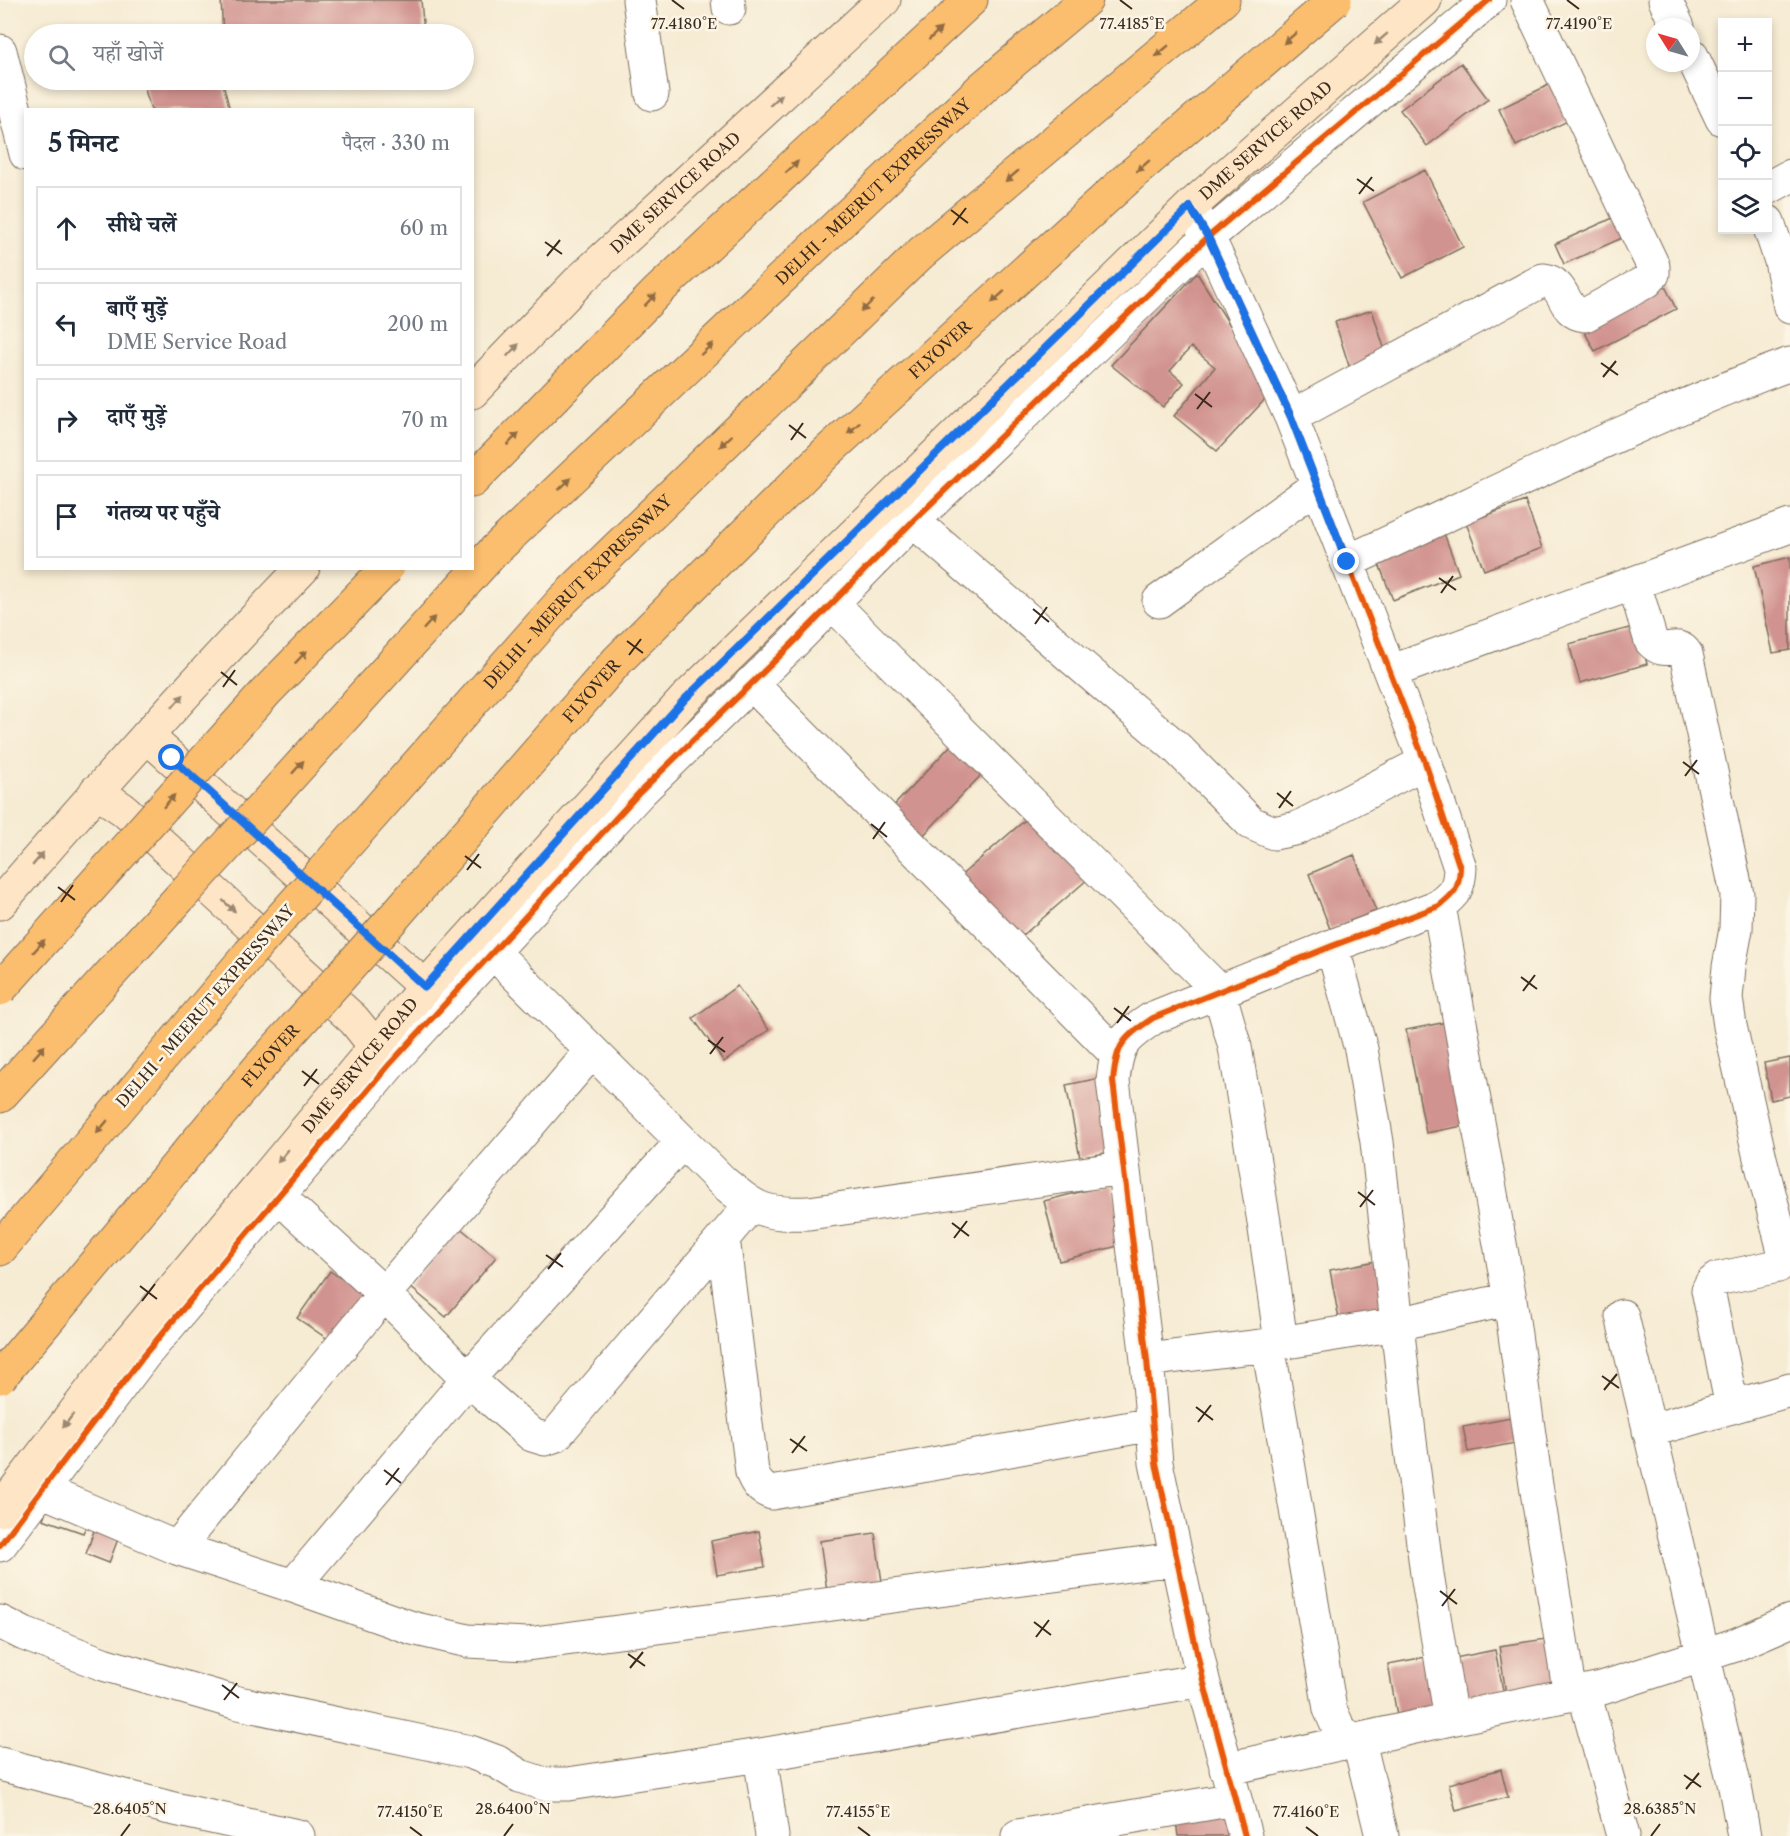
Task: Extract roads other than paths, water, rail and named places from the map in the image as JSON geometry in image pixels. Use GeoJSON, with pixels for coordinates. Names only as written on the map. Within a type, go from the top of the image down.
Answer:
{"type":"FeatureCollection","features":[{"type":"Feature","properties":{"kind":"highway"},"geometry":{"type":"LineString","coordinates":[[474,479],[658,291],[971,0]]}},
{"type":"Feature","properties":{"kind":"highway","name":"DELHI - MEERUT EXPRESSWAY"},"geometry":{"type":"LineString","coordinates":[[0,1096],[493,552],[983,87],[1086,0]]}},
{"type":"Feature","properties":{"kind":"highway","name":"DELHI - MEERUT EXPRESSWAY"},"geometry":{"type":"LineString","coordinates":[[0,1249],[249,954],[563,600],[921,253],[1223,0]]}},
{"type":"Feature","properties":{"kind":"highway","name":"FLYOVER"},"geometry":{"type":"LineString","coordinates":[[0,1377],[257,1070],[388,924],[617,661],[826,453],[1131,176],[1335,0]]}},
{"type":"Feature","properties":{"kind":"highway"},"geometry":{"type":"LineString","coordinates":[[0,989],[266,692],[385,570]]}},
{"type":"Feature","properties":{"kind":"main road","name":"DME SERVICE ROAD"},"geometry":{"type":"LineString","coordinates":[[474,390],[579,281],[884,0]]}},
{"type":"Feature","properties":{"kind":"main road","name":"DME SERVICE ROAD"},"geometry":{"type":"LineString","coordinates":[[0,1509],[123,1349],[375,1046],[425,987],[685,699],[1190,207],[1425,0]]}},
{"type":"Feature","properties":{"kind":"main road"},"geometry":{"type":"LineString","coordinates":[[0,903],[96,791],[301,570]]}},
{"type":"Feature","properties":{"kind":"main road"},"geometry":{"type":"LineString","coordinates":[[147,736],[425,987]]}},
{"type":"Feature","properties":{"kind":"main road"},"geometry":{"type":"LineString","coordinates":[[96,791],[124,810],[354,1020],[375,1046]]}},
{"type":"Feature","properties":{"kind":"street"},"geometry":{"type":"LineString","coordinates":[[639,0],[652,94]]}},
{"type":"Feature","properties":{"kind":"street"},"geometry":{"type":"LineString","coordinates":[[0,1545],[144,1355],[389,1065],[640,792],[913,521],[1208,237],[1489,0]]}},
{"type":"Feature","properties":{"kind":"street"},"geometry":{"type":"LineString","coordinates":[[1291,417],[1543,280],[1558,285],[1569,308],[1576,314],[1585,315],[1647,281],[1653,274],[1653,266],[1527,0]]}},
{"type":"Feature","properties":{"kind":"street"},"geometry":{"type":"LineString","coordinates":[[1665,0],[1674,18]]}},
{"type":"Feature","properties":{"kind":"street"},"geometry":{"type":"LineString","coordinates":[[0,51],[24,146]]}},
{"type":"Feature","properties":{"kind":"street"},"geometry":{"type":"LineString","coordinates":[[1700,72],[1718,111]]}},
{"type":"Feature","properties":{"kind":"street"},"geometry":{"type":"LineString","coordinates":[[1772,185],[1790,176]]}},
{"type":"Feature","properties":{"kind":"street"},"geometry":{"type":"LineString","coordinates":[[1190,207],[1208,237],[1291,417],[1425,762],[1460,868],[1459,883],[1453,895],[1439,906],[1153,1018],[1129,1034],[1116,1054],[1113,1080],[1147,1360],[1156,1463],[1203,1680],[1245,1836]]}},
{"type":"Feature","properties":{"kind":"street"},"geometry":{"type":"LineString","coordinates":[[1771,234],[1781,261],[1790,307]]}},
{"type":"Feature","properties":{"kind":"street"},"geometry":{"type":"LineString","coordinates":[[1347,562],[1609,439],[1720,390],[1790,364]]}},
{"type":"Feature","properties":{"kind":"street"},"geometry":{"type":"LineString","coordinates":[[1158,601],[1318,486]]}},
{"type":"Feature","properties":{"kind":"street"},"geometry":{"type":"LineString","coordinates":[[913,521],[1177,748],[1251,824],[1274,833],[1298,828],[1425,762]]}},
{"type":"Feature","properties":{"kind":"street"},"geometry":{"type":"LineString","coordinates":[[1390,672],[1790,526]]}},
{"type":"Feature","properties":{"kind":"street"},"geometry":{"type":"LineString","coordinates":[[1634,583],[1652,641],[1656,647],[1663,649],[1678,647],[1686,654],[1737,894],[1736,929],[1726,998],[1730,1026],[1784,1251],[1784,1260],[1778,1266],[1717,1280],[1708,1290],[1732,1407]]}},
{"type":"Feature","properties":{"kind":"street"},"geometry":{"type":"LineString","coordinates":[[832,603],[1219,991],[1235,1047],[1264,1222],[1275,1344],[1330,1709],[1338,1727],[1362,1754],[1382,1836]]}},
{"type":"Feature","properties":{"kind":"street"},"geometry":{"type":"LineString","coordinates":[[751,683],[1116,1054]]}},
{"type":"Feature","properties":{"kind":"street"},"geometry":{"type":"LineString","coordinates":[[1439,906],[1510,1299],[1536,1485],[1577,1694],[1623,1836]]}},
{"type":"Feature","properties":{"kind":"street"},"geometry":{"type":"LineString","coordinates":[[1332,946],[1361,1049],[1377,1142],[1427,1574],[1451,1719]]}},
{"type":"Feature","properties":{"kind":"street"},"geometry":{"type":"LineString","coordinates":[[493,952],[723,1182],[751,1205],[778,1215],[809,1213],[1123,1168]]}},
{"type":"Feature","properties":{"kind":"street"},"geometry":{"type":"LineString","coordinates":[[177,1548],[384,1294],[592,1051]]}},
{"type":"Feature","properties":{"kind":"street"},"geometry":{"type":"LineString","coordinates":[[293,1586],[468,1379],[682,1142]]}},
{"type":"Feature","properties":{"kind":"street"},"geometry":{"type":"LineString","coordinates":[[278,1196],[384,1294],[468,1379],[532,1435],[545,1439],[556,1435],[751,1205]]}},
{"type":"Feature","properties":{"kind":"street"},"geometry":{"type":"LineString","coordinates":[[723,1238],[752,1472],[756,1483],[763,1490],[772,1493],[1153,1424]]}},
{"type":"Feature","properties":{"kind":"street"},"geometry":{"type":"LineString","coordinates":[[1147,1360],[1275,1344],[1397,1324],[1510,1299]]}},
{"type":"Feature","properties":{"kind":"street"},"geometry":{"type":"LineString","coordinates":[[1622,1316],[1735,1787],[1744,1836]]}},
{"type":"Feature","properties":{"kind":"street"},"geometry":{"type":"LineString","coordinates":[[1649,1431],[1790,1390]]}},
{"type":"Feature","properties":{"kind":"street"},"geometry":{"type":"LineString","coordinates":[[42,1490],[177,1548],[412,1628],[468,1641],[527,1644],[1175,1559]]}},
{"type":"Feature","properties":{"kind":"street"},"geometry":{"type":"LineString","coordinates":[[1018,1836],[1230,1784],[1349,1742],[1577,1694],[1736,1645],[1790,1621]]}},
{"type":"Feature","properties":{"kind":"street"},"geometry":{"type":"LineString","coordinates":[[0,1622],[24,1634],[114,1667],[234,1702],[470,1752],[496,1762],[520,1776],[543,1784],[568,1784],[760,1755],[1203,1680]]}},
{"type":"Feature","properties":{"kind":"street"},"geometry":{"type":"LineString","coordinates":[[760,1755],[772,1836]]}},
{"type":"Feature","properties":{"kind":"street"},"geometry":{"type":"LineString","coordinates":[[0,1764],[170,1808],[298,1836]]}}]}
